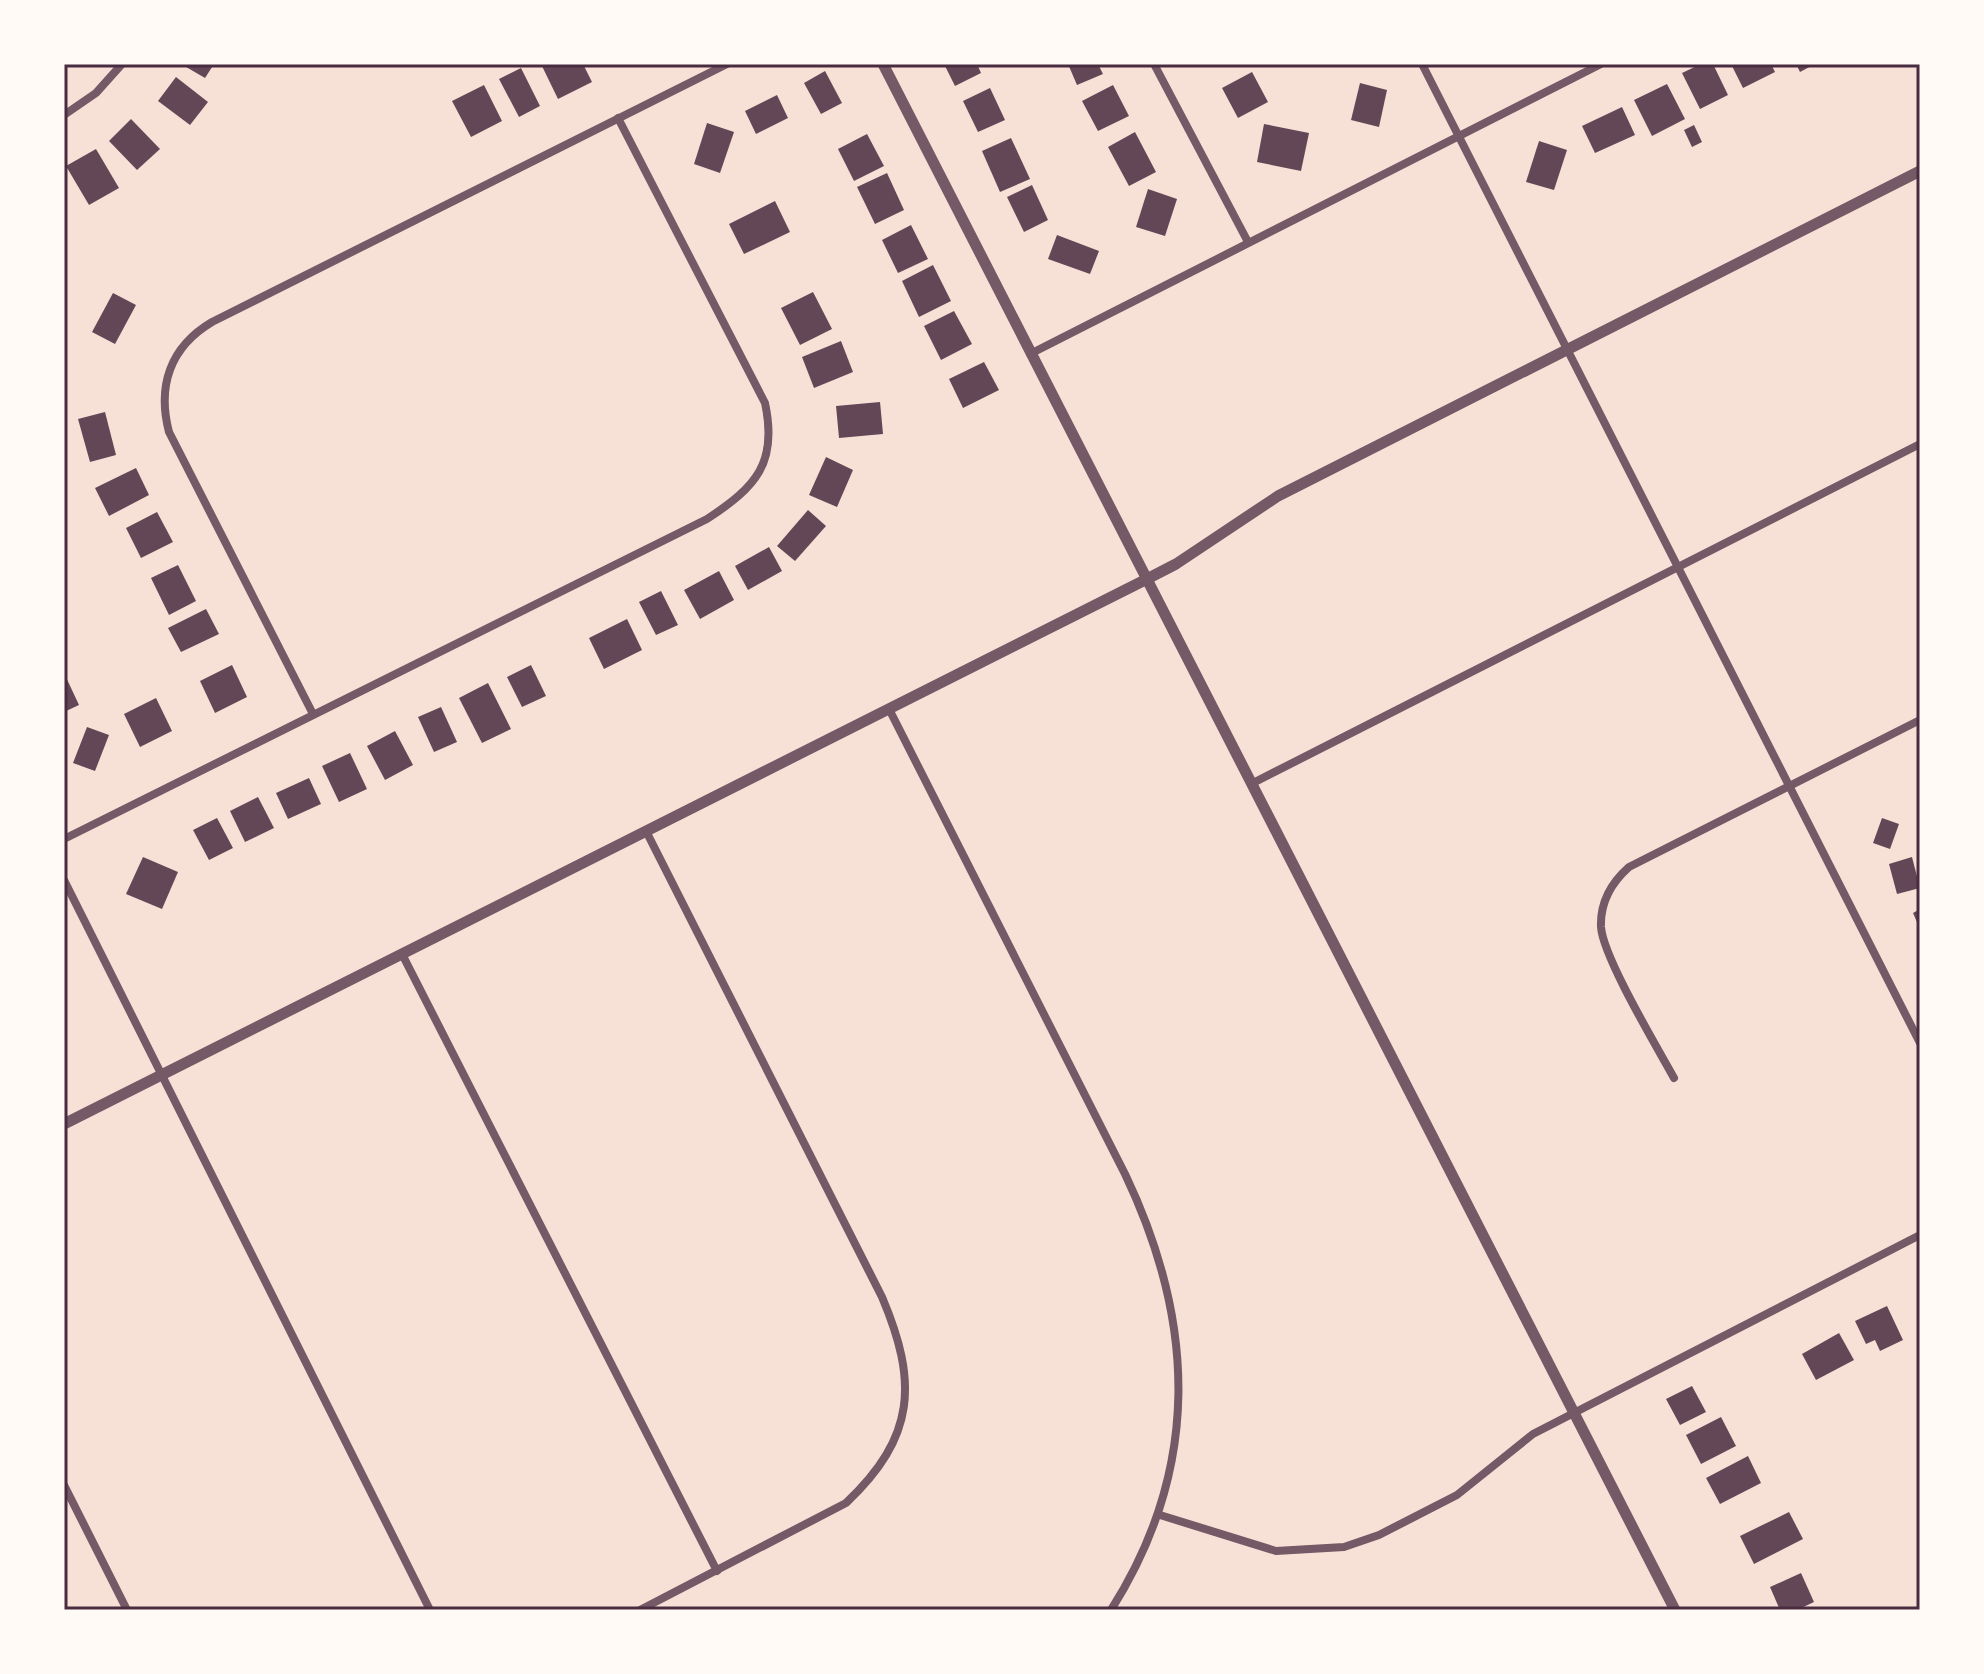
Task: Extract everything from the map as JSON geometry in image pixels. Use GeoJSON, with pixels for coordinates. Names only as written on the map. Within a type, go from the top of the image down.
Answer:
{"type":"FeatureCollection","features":[{"type":"Feature","properties":{"kind":"street"},"geometry":{"type":"LineString","coordinates":[[64,115],[96,93],[122,64]]}},
{"type":"Feature","properties":{"kind":"street"},"geometry":{"type":"LineString","coordinates":[[313,714],[169,432],[163,397],[172,362],[189,339],[212,322],[727,64]]}},
{"type":"Feature","properties":{"kind":"street"},"geometry":{"type":"LineString","coordinates":[[883,64],[1675,1610]]}},
{"type":"Feature","properties":{"kind":"street"},"geometry":{"type":"LineString","coordinates":[[1154,64],[1248,242]]}},
{"type":"Feature","properties":{"kind":"street"},"geometry":{"type":"LineString","coordinates":[[1422,64],[1920,1043]]}},
{"type":"Feature","properties":{"kind":"street"},"geometry":{"type":"LineString","coordinates":[[1030,354],[1601,64]]}},
{"type":"Feature","properties":{"kind":"street"},"geometry":{"type":"LineString","coordinates":[[64,839],[707,519],[731,503],[764,468],[770,447],[765,403],[618,118]]}},
{"type":"Feature","properties":{"kind":"street"},"geometry":{"type":"LineString","coordinates":[[64,1124],[1145,580],[1176,564],[1278,496],[1920,171]]}},
{"type":"Feature","properties":{"kind":"street"},"geometry":{"type":"LineString","coordinates":[[1251,784],[1920,444]]}},
{"type":"Feature","properties":{"kind":"street"},"geometry":{"type":"LineString","coordinates":[[889,709],[1125,1174],[1158,1250],[1173,1312],[1178,1378],[1175,1435],[1160,1515],[1129,1582],[1111,1610]]}},
{"type":"Feature","properties":{"kind":"street"},"geometry":{"type":"LineString","coordinates":[[1674,1078],[1605,943],[1602,909],[1608,891],[1629,867],[1920,720]]}},
{"type":"Feature","properties":{"kind":"street"},"geometry":{"type":"LineString","coordinates":[[640,1610],[826,1516],[868,1483],[889,1454],[902,1416],[906,1382],[904,1354],[882,1297],[646,831]]}},
{"type":"Feature","properties":{"kind":"street"},"geometry":{"type":"LineString","coordinates":[[64,880],[430,1610]]}},
{"type":"Feature","properties":{"kind":"street"},"geometry":{"type":"LineString","coordinates":[[402,954],[717,1571]]}},
{"type":"Feature","properties":{"kind":"street"},"geometry":{"type":"LineString","coordinates":[[1160,1515],[1276,1551],[1344,1547],[1379,1535],[1457,1495],[1533,1434],[1920,1235]]}},
{"type":"Feature","properties":{"kind":"street"},"geometry":{"type":"LineString","coordinates":[[64,1485],[127,1610]]}},
{"type":"Feature","properties":{"kind":"building"},"geometry":{"type":"Polygon","coordinates":[[[181,64],[214,64],[205,78],[181,64]]]}},
{"type":"Feature","properties":{"kind":"building"},"geometry":{"type":"Polygon","coordinates":[[[541,64],[583,64],[592,82],[558,99],[541,64]]]}},
{"type":"Feature","properties":{"kind":"building"},"geometry":{"type":"Polygon","coordinates":[[[944,64],[977,64],[981,73],[955,86],[944,64]]]}},
{"type":"Feature","properties":{"kind":"building"},"geometry":{"type":"Polygon","coordinates":[[[1068,64],[1098,64],[1103,74],[1077,85],[1068,64]]]}},
{"type":"Feature","properties":{"kind":"building"},"geometry":{"type":"Polygon","coordinates":[[[1701,64],[1713,64],[1728,95],[1700,109],[1682,73],[1701,64]]]}},
{"type":"Feature","properties":{"kind":"building"},"geometry":{"type":"Polygon","coordinates":[[[1731,64],[1771,64],[1775,72],[1743,88],[1731,64]]]}},
{"type":"Feature","properties":{"kind":"building"},"geometry":{"type":"Polygon","coordinates":[[[1796,64],[1815,64],[1800,72],[1796,64]]]}},
{"type":"Feature","properties":{"kind":"building"},"geometry":{"type":"Polygon","coordinates":[[[521,68],[540,106],[519,117],[499,79],[521,68]]]}},
{"type":"Feature","properties":{"kind":"building"},"geometry":{"type":"Polygon","coordinates":[[[825,71],[842,103],[821,114],[804,83],[825,71]]]}},
{"type":"Feature","properties":{"kind":"building"},"geometry":{"type":"Polygon","coordinates":[[[1252,72],[1268,102],[1238,118],[1222,88],[1252,72]]]}},
{"type":"Feature","properties":{"kind":"building"},"geometry":{"type":"Polygon","coordinates":[[[176,77],[208,102],[190,125],[158,101],[176,77]]]}},
{"type":"Feature","properties":{"kind":"building"},"geometry":{"type":"Polygon","coordinates":[[[1360,83],[1387,90],[1379,127],[1351,120],[1360,83]]]}},
{"type":"Feature","properties":{"kind":"building"},"geometry":{"type":"Polygon","coordinates":[[[1667,84],[1685,119],[1652,136],[1634,100],[1667,84]]]}},
{"type":"Feature","properties":{"kind":"building"},"geometry":{"type":"Polygon","coordinates":[[[484,85],[502,121],[471,137],[452,101],[484,85]]]}},
{"type":"Feature","properties":{"kind":"building"},"geometry":{"type":"Polygon","coordinates":[[[1113,85],[1129,116],[1098,131],[1082,101],[1113,85]]]}},
{"type":"Feature","properties":{"kind":"building"},"geometry":{"type":"Polygon","coordinates":[[[990,88],[1005,120],[978,132],[963,101],[990,88]]]}},
{"type":"Feature","properties":{"kind":"building"},"geometry":{"type":"Polygon","coordinates":[[[777,95],[788,118],[756,134],[745,111],[777,95]]]}},
{"type":"Feature","properties":{"kind":"building"},"geometry":{"type":"Polygon","coordinates":[[[1622,107],[1635,135],[1595,153],[1582,126],[1622,107]]]}},
{"type":"Feature","properties":{"kind":"building"},"geometry":{"type":"Polygon","coordinates":[[[131,119],[160,149],[137,170],[109,141],[131,119]]]}},
{"type":"Feature","properties":{"kind":"building"},"geometry":{"type":"Polygon","coordinates":[[[707,123],[734,132],[720,173],[694,164],[707,123]]]}},
{"type":"Feature","properties":{"kind":"building"},"geometry":{"type":"Polygon","coordinates":[[[1264,124],[1309,133],[1301,171],[1257,162],[1264,124]]]}},
{"type":"Feature","properties":{"kind":"building"},"geometry":{"type":"Polygon","coordinates":[[[1694,125],[1702,142],[1692,147],[1684,130],[1694,125]]]}},
{"type":"Feature","properties":{"kind":"building"},"geometry":{"type":"Polygon","coordinates":[[[1135,132],[1156,172],[1129,186],[1108,147],[1135,132]]]}},
{"type":"Feature","properties":{"kind":"building"},"geometry":{"type":"Polygon","coordinates":[[[867,134],[884,166],[854,181],[838,149],[867,134]]]}},
{"type":"Feature","properties":{"kind":"building"},"geometry":{"type":"Polygon","coordinates":[[[1011,138],[1030,179],[1000,192],[982,151],[1011,138]]]}},
{"type":"Feature","properties":{"kind":"building"},"geometry":{"type":"Polygon","coordinates":[[[1539,141],[1567,150],[1554,190],[1526,182],[1539,141]]]}},
{"type":"Feature","properties":{"kind":"building"},"geometry":{"type":"Polygon","coordinates":[[[96,149],[119,188],[89,205],[66,166],[96,149]]]}},
{"type":"Feature","properties":{"kind":"building"},"geometry":{"type":"Polygon","coordinates":[[[887,173],[904,210],[875,224],[857,187],[887,173]]]}},
{"type":"Feature","properties":{"kind":"building"},"geometry":{"type":"Polygon","coordinates":[[[1032,185],[1048,220],[1024,232],[1007,197],[1032,185]]]}},
{"type":"Feature","properties":{"kind":"building"},"geometry":{"type":"Polygon","coordinates":[[[1148,189],[1177,199],[1165,236],[1136,227],[1148,189]]]}},
{"type":"Feature","properties":{"kind":"building"},"geometry":{"type":"Polygon","coordinates":[[[775,201],[790,232],[744,254],[729,224],[775,201]]]}},
{"type":"Feature","properties":{"kind":"building"},"geometry":{"type":"Polygon","coordinates":[[[911,225],[928,259],[898,273],[882,240],[911,225]]]}},
{"type":"Feature","properties":{"kind":"building"},"geometry":{"type":"Polygon","coordinates":[[[1057,235],[1099,251],[1090,274],[1048,259],[1057,235]]]}},
{"type":"Feature","properties":{"kind":"building"},"geometry":{"type":"Polygon","coordinates":[[[933,265],[951,301],[919,317],[902,281],[933,265]]]}},
{"type":"Feature","properties":{"kind":"building"},"geometry":{"type":"Polygon","coordinates":[[[813,292],[832,329],[800,345],[781,308],[813,292]]]}},
{"type":"Feature","properties":{"kind":"building"},"geometry":{"type":"Polygon","coordinates":[[[113,293],[136,305],[115,344],[92,332],[113,293]]]}},
{"type":"Feature","properties":{"kind":"building"},"geometry":{"type":"Polygon","coordinates":[[[954,311],[972,344],[941,360],[924,326],[954,311]]]}},
{"type":"Feature","properties":{"kind":"building"},"geometry":{"type":"Polygon","coordinates":[[[841,341],[853,372],[814,388],[802,357],[841,341]]]}},
{"type":"Feature","properties":{"kind":"building"},"geometry":{"type":"Polygon","coordinates":[[[984,362],[999,390],[963,408],[949,379],[984,362]]]}},
{"type":"Feature","properties":{"kind":"building"},"geometry":{"type":"Polygon","coordinates":[[[880,402],[883,434],[839,438],[836,406],[880,402]]]}},
{"type":"Feature","properties":{"kind":"building"},"geometry":{"type":"Polygon","coordinates":[[[105,412],[116,455],[90,462],[78,419],[105,412]]]}},
{"type":"Feature","properties":{"kind":"building"},"geometry":{"type":"Polygon","coordinates":[[[826,457],[853,470],[837,507],[809,495],[826,457]]]}},
{"type":"Feature","properties":{"kind":"building"},"geometry":{"type":"Polygon","coordinates":[[[136,468],[149,495],[109,516],[95,488],[136,468]]]}},
{"type":"Feature","properties":{"kind":"building"},"geometry":{"type":"Polygon","coordinates":[[[808,510],[826,526],[795,561],[777,546],[808,510]]]}},
{"type":"Feature","properties":{"kind":"building"},"geometry":{"type":"Polygon","coordinates":[[[157,512],[173,542],[141,558],[126,528],[157,512]]]}},
{"type":"Feature","properties":{"kind":"building"},"geometry":{"type":"Polygon","coordinates":[[[769,547],[782,571],[748,590],[735,566],[769,547]]]}},
{"type":"Feature","properties":{"kind":"building"},"geometry":{"type":"Polygon","coordinates":[[[178,565],[196,601],[169,615],[151,578],[178,565]]]}},
{"type":"Feature","properties":{"kind":"building"},"geometry":{"type":"Polygon","coordinates":[[[719,571],[734,600],[700,619],[684,590],[719,571]]]}},
{"type":"Feature","properties":{"kind":"building"},"geometry":{"type":"Polygon","coordinates":[[[661,591],[678,625],[656,635],[639,602],[661,591]]]}},
{"type":"Feature","properties":{"kind":"building"},"geometry":{"type":"Polygon","coordinates":[[[206,609],[219,634],[181,652],[168,628],[206,609]]]}},
{"type":"Feature","properties":{"kind":"building"},"geometry":{"type":"Polygon","coordinates":[[[627,619],[642,650],[604,669],[589,638],[627,619]]]}},
{"type":"Feature","properties":{"kind":"building"},"geometry":{"type":"Polygon","coordinates":[[[232,665],[247,697],[215,713],[200,681],[232,665]]]}},
{"type":"Feature","properties":{"kind":"building"},"geometry":{"type":"Polygon","coordinates":[[[531,665],[546,696],[522,707],[507,677],[531,665]]]}},
{"type":"Feature","properties":{"kind":"building"},"geometry":{"type":"Polygon","coordinates":[[[64,673],[79,705],[64,712],[64,673]]]}},
{"type":"Feature","properties":{"kind":"building"},"geometry":{"type":"Polygon","coordinates":[[[488,683],[511,729],[482,743],[459,698],[488,683]]]}},
{"type":"Feature","properties":{"kind":"building"},"geometry":{"type":"Polygon","coordinates":[[[156,698],[172,731],[140,747],[124,714],[156,698]]]}},
{"type":"Feature","properties":{"kind":"building"},"geometry":{"type":"Polygon","coordinates":[[[441,707],[457,742],[434,752],[418,717],[441,707]]]}},
{"type":"Feature","properties":{"kind":"building"},"geometry":{"type":"Polygon","coordinates":[[[87,727],[109,735],[95,771],[73,763],[87,727]]]}},
{"type":"Feature","properties":{"kind":"building"},"geometry":{"type":"Polygon","coordinates":[[[395,731],[413,765],[385,780],[367,746],[395,731]]]}},
{"type":"Feature","properties":{"kind":"building"},"geometry":{"type":"Polygon","coordinates":[[[350,753],[367,789],[339,802],[322,766],[350,753]]]}},
{"type":"Feature","properties":{"kind":"building"},"geometry":{"type":"Polygon","coordinates":[[[309,778],[321,804],[288,819],[276,793],[309,778]]]}},
{"type":"Feature","properties":{"kind":"building"},"geometry":{"type":"Polygon","coordinates":[[[258,797],[274,828],[245,842],[230,811],[258,797]]]}},
{"type":"Feature","properties":{"kind":"building"},"geometry":{"type":"Polygon","coordinates":[[[217,818],[233,848],[209,860],[193,830],[217,818]]]}},
{"type":"Feature","properties":{"kind":"building"},"geometry":{"type":"Polygon","coordinates":[[[1882,818],[1899,824],[1890,849],[1873,843],[1882,818]]]}},
{"type":"Feature","properties":{"kind":"building"},"geometry":{"type":"Polygon","coordinates":[[[143,857],[178,872],[162,909],[126,894],[143,857]]]}},
{"type":"Feature","properties":{"kind":"building"},"geometry":{"type":"Polygon","coordinates":[[[1912,857],[1920,888],[1897,894],[1889,864],[1912,857]]]}},
{"type":"Feature","properties":{"kind":"building"},"geometry":{"type":"Polygon","coordinates":[[[1920,909],[1920,929],[1913,913],[1920,909]]]}},
{"type":"Feature","properties":{"kind":"building"},"geometry":{"type":"Polygon","coordinates":[[[1887,1306],[1903,1340],[1880,1351],[1875,1340],[1866,1344],[1855,1321],[1887,1306]]]}},
{"type":"Feature","properties":{"kind":"building"},"geometry":{"type":"Polygon","coordinates":[[[1839,1333],[1854,1360],[1816,1380],[1802,1354],[1839,1333]]]}},
{"type":"Feature","properties":{"kind":"building"},"geometry":{"type":"Polygon","coordinates":[[[1692,1386],[1706,1412],[1680,1425],[1666,1399],[1692,1386]]]}},
{"type":"Feature","properties":{"kind":"building"},"geometry":{"type":"Polygon","coordinates":[[[1721,1417],[1736,1446],[1701,1464],[1686,1435],[1721,1417]]]}},
{"type":"Feature","properties":{"kind":"building"},"geometry":{"type":"Polygon","coordinates":[[[1748,1456],[1761,1483],[1720,1504],[1706,1478],[1748,1456]]]}},
{"type":"Feature","properties":{"kind":"building"},"geometry":{"type":"Polygon","coordinates":[[[1789,1512],[1803,1539],[1754,1564],[1740,1536],[1789,1512]]]}},
{"type":"Feature","properties":{"kind":"building"},"geometry":{"type":"Polygon","coordinates":[[[1801,1573],[1814,1602],[1797,1610],[1780,1610],[1770,1587],[1801,1573]]]}}]}
